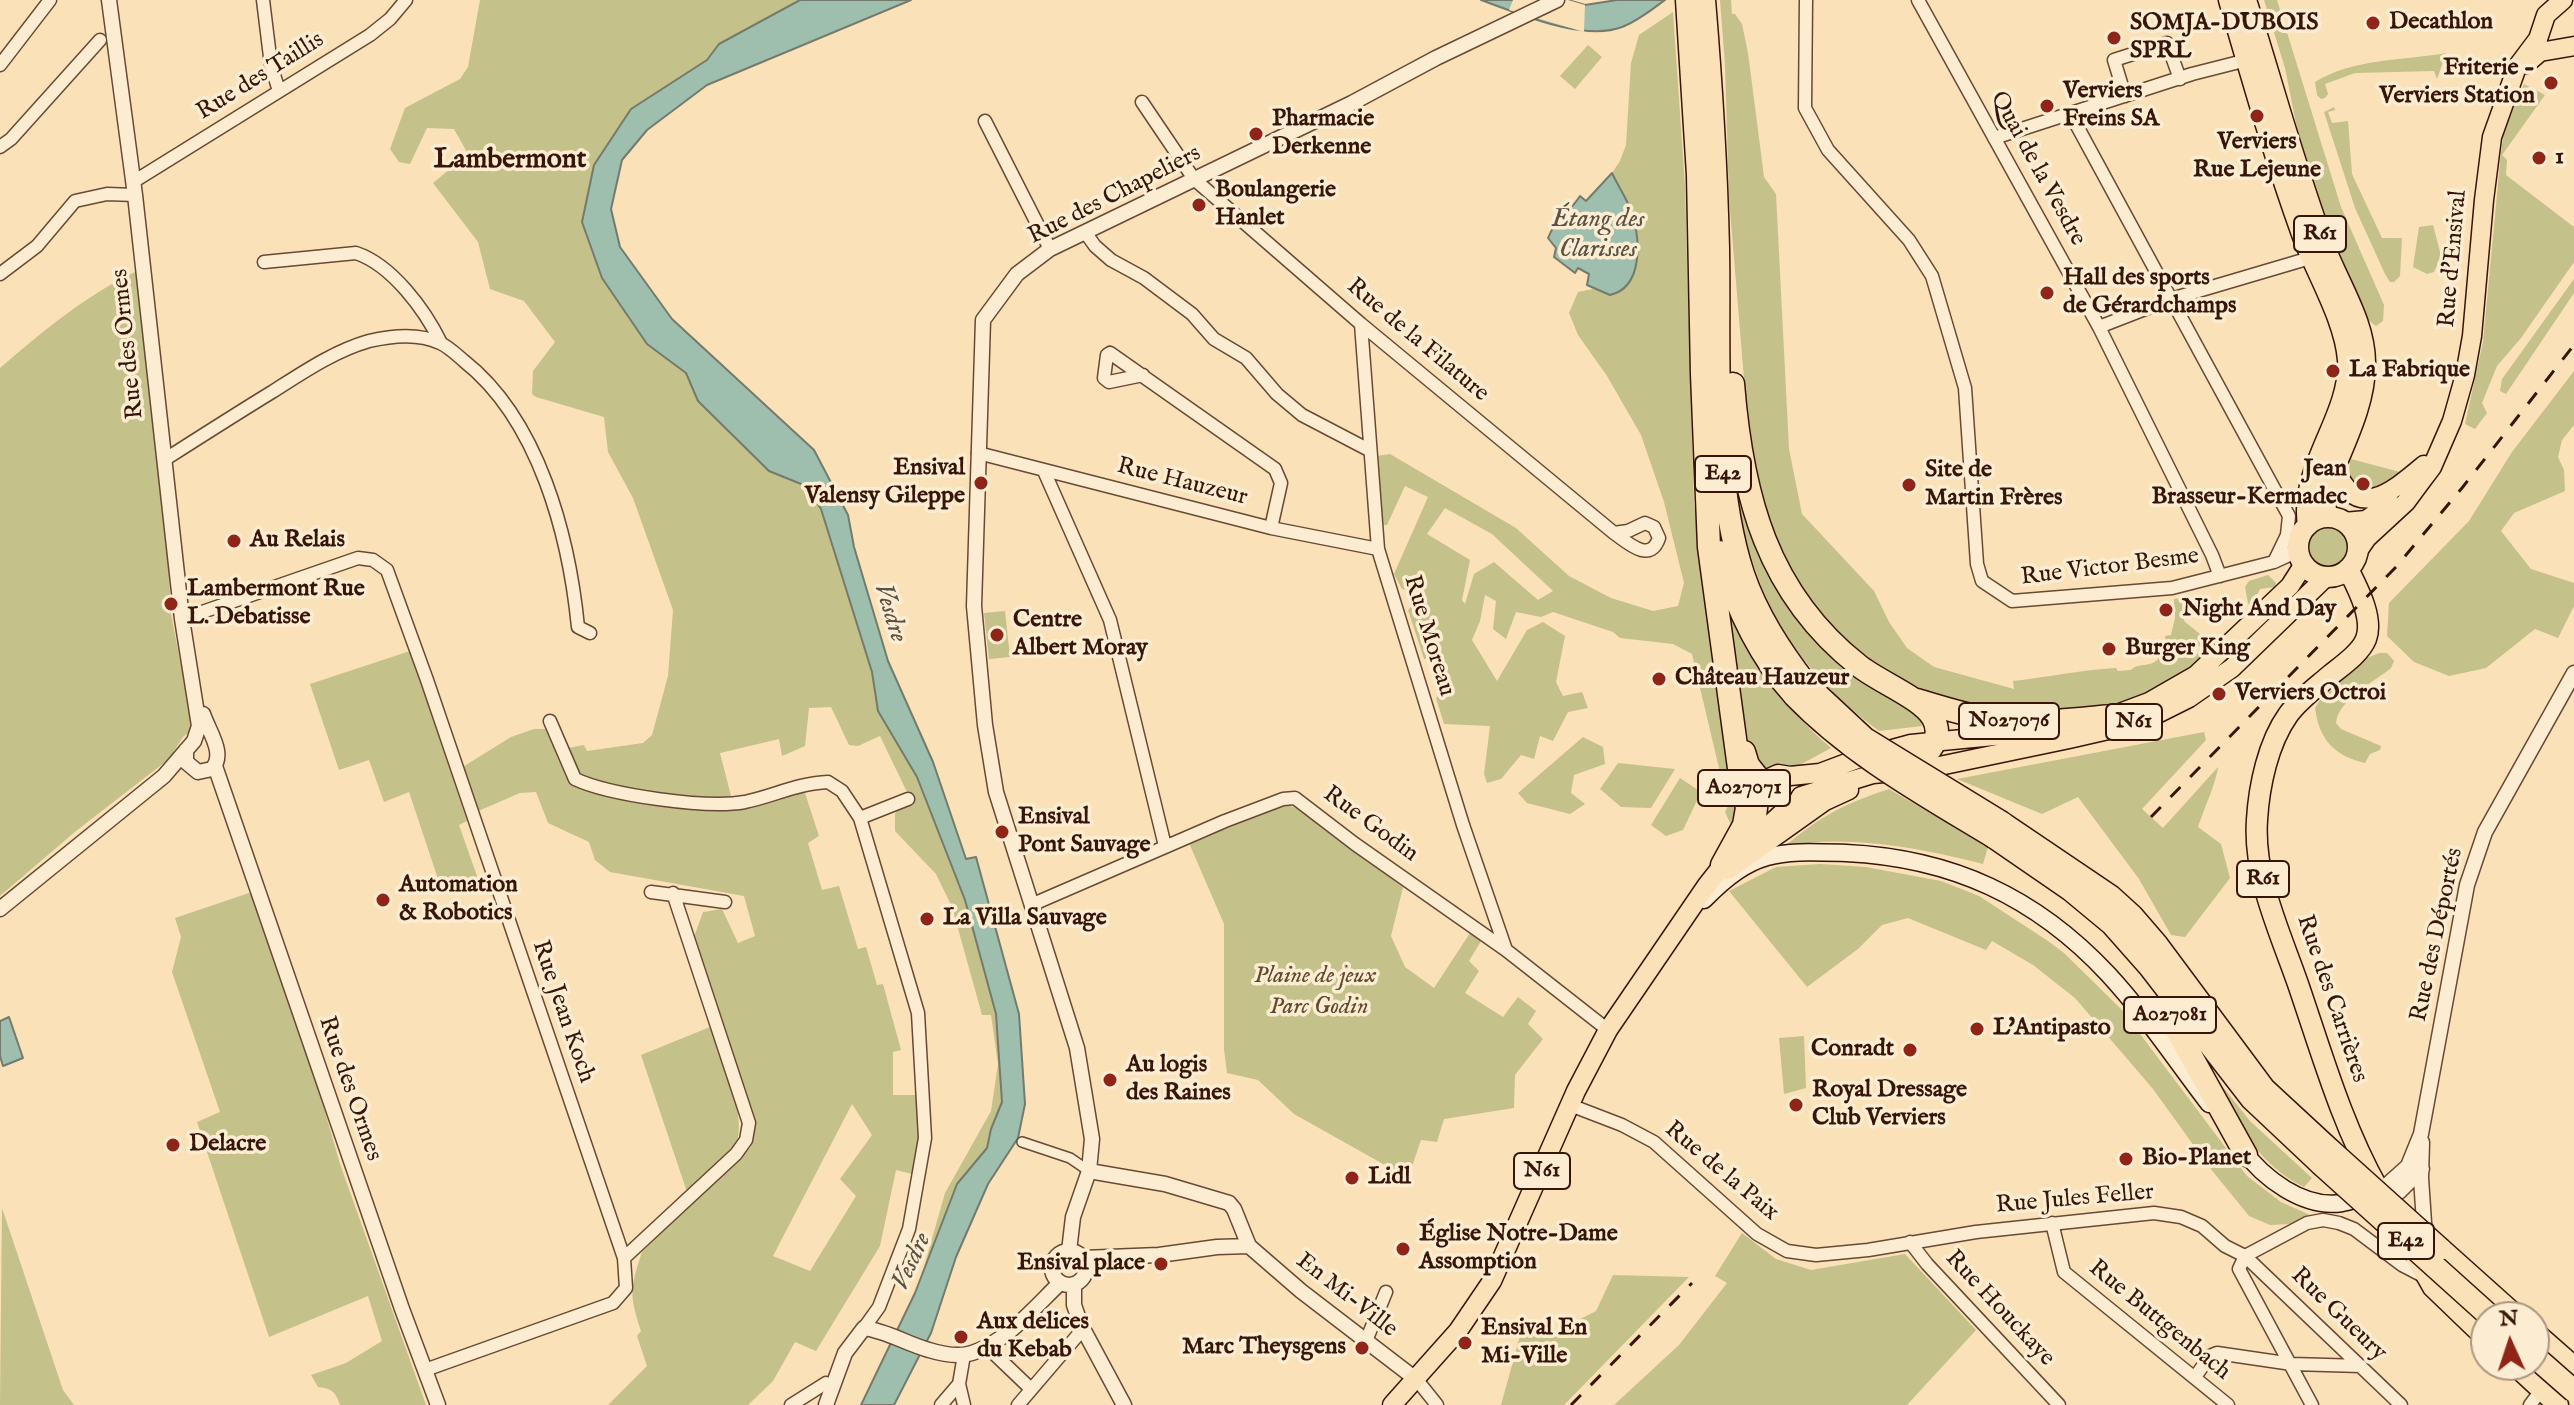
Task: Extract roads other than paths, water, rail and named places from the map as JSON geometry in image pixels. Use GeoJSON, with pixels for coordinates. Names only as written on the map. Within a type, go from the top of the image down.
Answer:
{"type":"FeatureCollection","features":[{"type":"Feature","properties":{"kind":"highway","name":"E42"},"geometry":{"type":"LineString","coordinates":[[1687,0],[1701,66],[1718,244],[1721,428],[1728,515],[1744,575],[1762,618],[1800,689],[1825,726],[1855,751],[2110,896],[2157,945],[2264,1089],[2325,1157],[2476,1301]]}},
{"type":"Feature","properties":{"kind":"highway","name":"E42"},"geometry":{"type":"LineString","coordinates":[[1704,0],[1698,175],[1708,508],[1720,554],[1747,626],[1766,659],[1800,689]]}},
{"type":"Feature","properties":{"kind":"highway","name":"R61"},"geometry":{"type":"LineString","coordinates":[[2229,0],[2255,58],[2358,325],[2365,351],[2362,392],[2325,493],[2325,507],[2355,535],[2353,560]]}},
{"type":"Feature","properties":{"kind":"highway","name":"R61"},"geometry":{"type":"LineString","coordinates":[[2246,0],[2255,58],[2310,258],[2341,328],[2348,368],[2343,393],[2308,490],[2308,525],[2301,535],[2301,556]]}},
{"type":"Feature","properties":{"kind":"highway","name":"N027076"},"geometry":{"type":"LineString","coordinates":[[1718,244],[1738,434],[1753,508],[1766,545],[1788,590],[1820,630],[1859,666],[1907,697],[1997,720],[2113,716]]}},
{"type":"Feature","properties":{"kind":"highway"},"geometry":{"type":"LineString","coordinates":[[1708,508],[1713,584],[1732,704]]}},
{"type":"Feature","properties":{"kind":"highway"},"geometry":{"type":"LineString","coordinates":[[2308,525],[2319,518],[2336,519]]}},
{"type":"Feature","properties":{"kind":"highway"},"geometry":{"type":"LineString","coordinates":[[2301,556],[2316,574],[2326,577],[2336,576],[2353,560]]}},
{"type":"Feature","properties":{"kind":"highway","name":"Rue des Carrières"},"geometry":{"type":"LineString","coordinates":[[2353,560],[2366,617],[2366,640],[2285,720],[2265,772],[2256,836],[2259,864],[2270,903],[2327,1071],[2363,1163],[2427,1278]]}},
{"type":"Feature","properties":{"kind":"highway"},"geometry":{"type":"LineString","coordinates":[[1907,697],[1928,710],[1935,720],[1935,740],[1915,770]]}},
{"type":"Feature","properties":{"kind":"highway","name":"A027071"},"geometry":{"type":"LineString","coordinates":[[1732,704],[1745,756],[1762,792]]}},
{"type":"Feature","properties":{"kind":"highway","name":"A027071"},"geometry":{"type":"LineString","coordinates":[[1725,868],[1744,825],[1747,808],[1732,704]]}},
{"type":"Feature","properties":{"kind":"highway","name":"E42"},"geometry":{"type":"LineString","coordinates":[[1998,830],[2112,924],[2150,967],[2252,1099],[2498,1301]]}},
{"type":"Feature","properties":{"kind":"highway","name":"A027081"},"geometry":{"type":"LineString","coordinates":[[2071,890],[2142,976],[2174,1021],[2246,1155]]}},
{"type":"Feature","properties":{"kind":"highway","name":"R61"},"geometry":{"type":"LineString","coordinates":[[2379,1192],[2427,1253],[2476,1301]]}},
{"type":"Feature","properties":{"kind":"highway","name":"R61"},"geometry":{"type":"LineString","coordinates":[[2427,1278],[2440,1296],[2470,1323]]}},
{"type":"Feature","properties":{"kind":"highway"},"geometry":{"type":"LineString","coordinates":[[2473,1278],[2505,1301]]}},
{"type":"Feature","properties":{"kind":"highway"},"geometry":{"type":"LineString","coordinates":[[2550,1335],[2574,1354]]}},
{"type":"Feature","properties":{"kind":"highway"},"geometry":{"type":"LineString","coordinates":[[2550,1352],[2566,1370],[2574,1389]]}},
{"type":"Feature","properties":{"kind":"highway"},"geometry":{"type":"LineString","coordinates":[[2550,1368],[2574,1389]]}},
{"type":"Feature","properties":{"kind":"highway"},"geometry":{"type":"LineString","coordinates":[[2536,1397],[2558,1405]]}},
{"type":"Feature","properties":{"kind":"main road","name":"Rue d'Ensival"},"geometry":{"type":"LineString","coordinates":[[2353,560],[2367,538],[2406,502],[2432,467],[2452,421],[2467,362],[2492,137],[2523,56],[2538,39],[2546,15],[2564,6]]}},
{"type":"Feature","properties":{"kind":"main road"},"geometry":{"type":"LineString","coordinates":[[2542,25],[2545,40],[2567,47]]}},
{"type":"Feature","properties":{"kind":"main road"},"geometry":{"type":"LineString","coordinates":[[2515,74],[2540,52],[2567,47]]}},
{"type":"Feature","properties":{"kind":"main road","name":"Rue d'Ensival"},"geometry":{"type":"LineString","coordinates":[[2336,519],[2361,521],[2373,517],[2401,493],[2440,448]]}},
{"type":"Feature","properties":{"kind":"main road"},"geometry":{"type":"LineString","coordinates":[[2335,466],[2349,492],[2368,499],[2391,492],[2424,465]]}},
{"type":"Feature","properties":{"kind":"main road","name":"N61"},"geometry":{"type":"LineString","coordinates":[[1677,931],[1704,900],[1756,823],[1762,792],[1772,775],[1820,773],[1877,752],[1935,740],[2048,731],[2088,724],[2149,702],[2196,675],[2290,586],[2301,556]]}},
{"type":"Feature","properties":{"kind":"main road","name":"N61"},"geometry":{"type":"LineString","coordinates":[[1392,1405],[1458,1331],[1492,1281],[1570,1105],[1608,1030],[1725,868],[1763,829],[1781,814],[1794,809],[1801,796],[1863,776],[1915,770],[2117,728],[2157,714],[2189,698],[2232,668],[2326,577]]}},
{"type":"Feature","properties":{"kind":"main road"},"geometry":{"type":"LineString","coordinates":[[1725,868],[1825,801],[1843,792],[1915,770]]}},
{"type":"Feature","properties":{"kind":"main road"},"geometry":{"type":"LineString","coordinates":[[1790,776],[1799,784],[1801,796]]}},
{"type":"Feature","properties":{"kind":"main road"},"geometry":{"type":"LineString","coordinates":[[1762,792],[1766,808],[1781,814]]}},
{"type":"Feature","properties":{"kind":"main road"},"geometry":{"type":"LineString","coordinates":[[1704,900],[1739,868],[1762,858],[1791,853],[1887,857],[1941,867],[1981,881],[2046,917],[2109,975],[2246,1155],[2273,1180],[2310,1200],[2341,1203],[2379,1192]]}},
{"type":"Feature","properties":{"kind":"street"},"geometry":{"type":"LineString","coordinates":[[0,65],[50,0]]}},
{"type":"Feature","properties":{"kind":"street","name":"Rue des Ormes"},"geometry":{"type":"LineString","coordinates":[[109,0],[134,188],[182,619],[199,726],[190,745]]}},
{"type":"Feature","properties":{"kind":"street"},"geometry":{"type":"LineString","coordinates":[[263,0],[271,65],[279,91]]}},
{"type":"Feature","properties":{"kind":"street","name":"Rue des Taillis"},"geometry":{"type":"LineString","coordinates":[[134,188],[279,91],[370,35],[390,19],[406,0]]}},
{"type":"Feature","properties":{"kind":"street","name":"Rue des Chapeliers"},"geometry":{"type":"LineString","coordinates":[[1069,1251],[1073,1217],[1089,1171],[1092,1139],[1077,1048],[1000,809],[987,737],[974,606],[983,320],[1017,274],[1050,249],[1557,0]]}},
{"type":"Feature","properties":{"kind":"street","name":"Rue Victor Besme"},"geometry":{"type":"LineString","coordinates":[[1806,0],[1805,108],[1828,150],[1909,240],[1932,276],[1965,388],[1977,564],[1982,581],[2012,601],[2172,588],[2287,556],[2301,556]]}},
{"type":"Feature","properties":{"kind":"street","name":"Quai de la Vesdre"},"geometry":{"type":"LineString","coordinates":[[1918,0],[2099,327],[2220,576]]}},
{"type":"Feature","properties":{"kind":"street"},"geometry":{"type":"LineString","coordinates":[[0,147],[11,139],[100,40]]}},
{"type":"Feature","properties":{"kind":"street"},"geometry":{"type":"LineString","coordinates":[[2125,96],[2114,60],[2167,43],[2180,79]]}},
{"type":"Feature","properties":{"kind":"street"},"geometry":{"type":"LineString","coordinates":[[1994,138],[2255,58]]}},
{"type":"Feature","properties":{"kind":"street","name":"Rue de la Filature"},"geometry":{"type":"LineString","coordinates":[[1142,102],[1194,179],[1361,324],[1614,533]]}},
{"type":"Feature","properties":{"kind":"street"},"geometry":{"type":"LineString","coordinates":[[2070,113],[2289,516],[2289,526],[2274,562]]}},
{"type":"Feature","properties":{"kind":"street"},"geometry":{"type":"LineString","coordinates":[[985,121],[1050,249]]}},
{"type":"Feature","properties":{"kind":"street"},"geometry":{"type":"LineString","coordinates":[[0,274],[37,246],[75,201],[134,188]]}},
{"type":"Feature","properties":{"kind":"street"},"geometry":{"type":"LineString","coordinates":[[1085,232],[1111,260],[1144,278],[1192,314],[1214,339],[1246,358],[1277,394],[1302,415],[1369,450]]}},
{"type":"Feature","properties":{"kind":"street"},"geometry":{"type":"LineString","coordinates":[[264,262],[356,253],[368,257],[383,267],[425,312],[441,343]]}},
{"type":"Feature","properties":{"kind":"street"},"geometry":{"type":"LineString","coordinates":[[2099,327],[2171,299],[2310,258]]}},
{"type":"Feature","properties":{"kind":"street","name":"Rue Moreau"},"geometry":{"type":"LineString","coordinates":[[1361,324],[1378,549],[1463,825],[1506,950]]}},
{"type":"Feature","properties":{"kind":"street"},"geometry":{"type":"LineString","coordinates":[[164,460],[328,357],[368,342],[398,337],[424,338],[441,343],[485,378],[506,404],[530,446],[563,537],[573,579],[578,627],[590,633]]}},
{"type":"Feature","properties":{"kind":"street"},"geometry":{"type":"LineString","coordinates":[[1143,375],[1275,469],[1281,483],[1271,528]]}},
{"type":"Feature","properties":{"kind":"street","name":"Rue Hauzeur"},"geometry":{"type":"LineString","coordinates":[[978,453],[1271,528],[1378,549]]}},
{"type":"Feature","properties":{"kind":"street"},"geometry":{"type":"LineString","coordinates":[[1044,471],[1110,620],[1165,846]]}},
{"type":"Feature","properties":{"kind":"street"},"geometry":{"type":"LineString","coordinates":[[2282,502],[2306,502]]}},
{"type":"Feature","properties":{"kind":"street","name":"Rue Jean Koch"},"geometry":{"type":"LineString","coordinates":[[182,619],[358,558],[373,560],[387,570],[624,1258],[626,1288],[613,1303],[425,1370]]}},
{"type":"Feature","properties":{"kind":"street","name":"Rue des Déportés"},"geometry":{"type":"LineString","coordinates":[[2379,1192],[2413,1157],[2421,1134],[2474,860],[2485,832],[2574,673]]}},
{"type":"Feature","properties":{"kind":"street","name":"Rue des Ormes"},"geometry":{"type":"LineString","coordinates":[[194,684],[215,745]]}},
{"type":"Feature","properties":{"kind":"street"},"geometry":{"type":"LineString","coordinates":[[550,721],[575,779],[594,788],[722,804],[741,803],[800,785],[828,782],[842,791],[860,818],[918,1013],[925,1138],[909,1229],[870,1329],[845,1353],[826,1405]]}},
{"type":"Feature","properties":{"kind":"street"},"geometry":{"type":"LineString","coordinates":[[0,909],[164,776],[190,745],[205,739],[215,745],[219,756],[215,766],[207,772],[164,776]]}},
{"type":"Feature","properties":{"kind":"street"},"geometry":{"type":"LineString","coordinates":[[190,745],[186,762],[221,786]]}},
{"type":"Feature","properties":{"kind":"street","name":"Rue des Ormes"},"geometry":{"type":"LineString","coordinates":[[215,766],[438,1405]]}},
{"type":"Feature","properties":{"kind":"street","name":"Rue Godin"},"geometry":{"type":"LineString","coordinates":[[1031,905],[1165,846],[1283,799],[1295,798],[1506,950],[1608,1030]]}},
{"type":"Feature","properties":{"kind":"street"},"geometry":{"type":"LineString","coordinates":[[860,818],[908,799]]}},
{"type":"Feature","properties":{"kind":"street"},"geometry":{"type":"LineString","coordinates":[[651,892],[725,902]]}},
{"type":"Feature","properties":{"kind":"street"},"geometry":{"type":"LineString","coordinates":[[624,1258],[736,1154],[746,1140],[749,1123],[673,893]]}},
{"type":"Feature","properties":{"kind":"street","name":"Rue de la Paix"},"geometry":{"type":"LineString","coordinates":[[1570,1105],[1622,1125],[1654,1142],[1742,1222],[1787,1251],[1816,1255],[1895,1245]]}},
{"type":"Feature","properties":{"kind":"street","name":"Rue des Déportés"},"geometry":{"type":"LineString","coordinates":[[2421,1134],[2427,1253]]}},
{"type":"Feature","properties":{"kind":"street"},"geometry":{"type":"LineString","coordinates":[[1022,1142],[1070,1158],[1089,1171]]}},
{"type":"Feature","properties":{"kind":"street"},"geometry":{"type":"LineString","coordinates":[[2363,1163],[2382,1173],[2402,1171]]}},
{"type":"Feature","properties":{"kind":"street"},"geometry":{"type":"LineString","coordinates":[[2379,1192],[2399,1192],[2422,1169]]}},
{"type":"Feature","properties":{"kind":"street","name":"En Mi-Ville"},"geometry":{"type":"LineString","coordinates":[[1089,1171],[1165,1184],[1218,1199],[1234,1209],[1249,1246],[1301,1291],[1417,1380]]}},
{"type":"Feature","properties":{"kind":"street","name":"Rue Jules Feller"},"geometry":{"type":"LineString","coordinates":[[1895,1245],[2052,1223],[2140,1213],[2169,1213],[2202,1226],[2242,1263]]}},
{"type":"Feature","properties":{"kind":"street"},"geometry":{"type":"LineString","coordinates":[[2312,1405],[2242,1263],[2307,1223],[2323,1220],[2354,1229],[2402,1265],[2427,1278]]}},
{"type":"Feature","properties":{"kind":"street","name":"Rue Buttgenbach"},"geometry":{"type":"LineString","coordinates":[[2052,1223],[2064,1272],[2228,1405]]}},
{"type":"Feature","properties":{"kind":"street","name":"Rue Houckaye"},"geometry":{"type":"LineString","coordinates":[[1910,1242],[2059,1405]]}},
{"type":"Feature","properties":{"kind":"street"},"geometry":{"type":"LineString","coordinates":[[1124,1405],[1083,1329],[1067,1284],[1053,1275],[1052,1264],[1058,1255],[1069,1251],[1083,1258],[1159,1255],[1249,1246]]}},
{"type":"Feature","properties":{"kind":"street"},"geometry":{"type":"LineString","coordinates":[[870,1329],[930,1351],[964,1355],[986,1346],[1067,1284],[1085,1277],[1083,1258]]}},
{"type":"Feature","properties":{"kind":"street","name":"Rue Gueury"},"geometry":{"type":"LineString","coordinates":[[2242,1263],[2361,1366],[2401,1405]]}},
{"type":"Feature","properties":{"kind":"street"},"geometry":{"type":"LineString","coordinates":[[1366,1341],[1386,1292]]}},
{"type":"Feature","properties":{"kind":"street"},"geometry":{"type":"LineString","coordinates":[[1018,1405],[1083,1329]]}},
{"type":"Feature","properties":{"kind":"street"},"geometry":{"type":"LineString","coordinates":[[986,1346],[1031,1389]]}},
{"type":"Feature","properties":{"kind":"street"},"geometry":{"type":"LineString","coordinates":[[2195,1377],[2210,1356],[2217,1353],[2292,1364],[2361,1366]]}},
{"type":"Feature","properties":{"kind":"street"},"geometry":{"type":"LineString","coordinates":[[964,1355],[959,1384],[964,1405]]}},
{"type":"Feature","properties":{"kind":"street"},"geometry":{"type":"LineString","coordinates":[[2536,1397],[2566,1370]]}},
{"type":"Feature","properties":{"kind":"street"},"geometry":{"type":"LineString","coordinates":[[1417,1380],[1437,1405]]}},
{"type":"Feature","properties":{"kind":"street"},"geometry":{"type":"LineString","coordinates":[[791,1405],[826,1383]]}},
{"type":"Feature","properties":{"kind":"street"},"geometry":{"type":"LineString","coordinates":[[941,1405],[959,1384]]}},
{"type":"Feature","properties":{"kind":"water","name":"Vesdre"},"geometry":{"type":"Polygon","coordinates":[[[800,0],[911,0],[707,85],[647,130],[622,160],[611,209],[620,247],[672,319],[814,450],[848,515],[854,547],[888,661],[933,762],[966,859],[976,857],[1019,1014],[1025,1104],[1018,1138],[988,1184],[956,1257],[931,1333],[894,1405],[861,1405],[915,1293],[957,1184],[987,1148],[1002,1102],[996,1014],[965,900],[917,777],[878,711],[872,672],[821,509],[806,486],[769,471],[698,401],[686,373],[647,344],[602,278],[582,222],[594,165],[631,109],[707,60],[719,44],[800,0]]]}},
{"type":"Feature","properties":{"kind":"water"},"geometry":{"type":"Polygon","coordinates":[[[1481,0],[1568,0],[1585,5],[1617,0],[1665,0],[1622,27],[1589,31],[1551,24],[1481,0]]]}},
{"type":"Feature","properties":{"kind":"water","name":"Étang des Clarisses"},"geometry":{"type":"Polygon","coordinates":[[[1612,173],[1632,213],[1638,248],[1629,282],[1610,295],[1587,285],[1589,274],[1578,268],[1575,273],[1554,257],[1556,248],[1548,238],[1580,196],[1586,201],[1612,173]]]}},
{"type":"Feature","properties":{"kind":"water"},"geometry":{"type":"Polygon","coordinates":[[[9,1017],[23,1058],[3,1066],[0,1021],[9,1017]]]}},
{"type":"Feature","properties":{"kind":"railway"},"geometry":{"type":"LineString","coordinates":[[2151,817],[2396,567],[2574,345]]}},
{"type":"Feature","properties":{"kind":"railway"},"geometry":{"type":"LineString","coordinates":[[1571,1405],[1692,1283]]}},
{"type":"Feature","properties":{"kind":"place","name":"Decathlon"},"geometry":{"type":"Point","coordinates":[2373,23]}},
{"type":"Feature","properties":{"kind":"place","name":"SOMJA-DUBOIS SPRL"},"geometry":{"type":"Point","coordinates":[2114,38]}},
{"type":"Feature","properties":{"kind":"place","name":"Friterie - Verviers Station"},"geometry":{"type":"Point","coordinates":[2551,83]}},
{"type":"Feature","properties":{"kind":"place","name":"Verviers Freins SA"},"geometry":{"type":"Point","coordinates":[2047,106]}},
{"type":"Feature","properties":{"kind":"place","name":"Verviers Rue Lejeune"},"geometry":{"type":"Point","coordinates":[2257,116]}},
{"type":"Feature","properties":{"kind":"place","name":"Pharmacie Derkenne"},"geometry":{"type":"Point","coordinates":[1256,134]}},
{"type":"Feature","properties":{"kind":"place","name":"1"},"geometry":{"type":"Point","coordinates":[2539,158]}},
{"type":"Feature","properties":{"kind":"place","name":"Boulangerie Hanlet"},"geometry":{"type":"Point","coordinates":[1199,205]}},
{"type":"Feature","properties":{"kind":"place","name":"Hall des sports de Gérardchamps"},"geometry":{"type":"Point","coordinates":[2047,293]}},
{"type":"Feature","properties":{"kind":"place","name":"La Fabrique"},"geometry":{"type":"Point","coordinates":[2333,371]}},
{"type":"Feature","properties":{"kind":"place","name":"Ensival Valensy Gileppe"},"geometry":{"type":"Point","coordinates":[981,483]}},
{"type":"Feature","properties":{"kind":"place","name":"Jean Brasseur-Kermadec"},"geometry":{"type":"Point","coordinates":[2363,484]}},
{"type":"Feature","properties":{"kind":"place","name":"Site de Martin Frères"},"geometry":{"type":"Point","coordinates":[1909,485]}},
{"type":"Feature","properties":{"kind":"place","name":"Au Relais"},"geometry":{"type":"Point","coordinates":[234,541]}},
{"type":"Feature","properties":{"kind":"place","name":"Lambermont Rue L. Debatisse"},"geometry":{"type":"Point","coordinates":[171,604]}},
{"type":"Feature","properties":{"kind":"place","name":"Night And Day"},"geometry":{"type":"Point","coordinates":[2166,610]}},
{"type":"Feature","properties":{"kind":"place","name":"Centre Albert Moray"},"geometry":{"type":"Point","coordinates":[997,635]}},
{"type":"Feature","properties":{"kind":"place","name":"Burger King"},"geometry":{"type":"Point","coordinates":[2109,649]}},
{"type":"Feature","properties":{"kind":"place","name":"Château Hauzeur"},"geometry":{"type":"Point","coordinates":[1659,679]}},
{"type":"Feature","properties":{"kind":"place","name":"Verviers Octroi"},"geometry":{"type":"Point","coordinates":[2219,694]}},
{"type":"Feature","properties":{"kind":"place","name":"Ensival Pont Sauvage"},"geometry":{"type":"Point","coordinates":[1002,832]}},
{"type":"Feature","properties":{"kind":"place","name":"Automation & Robotics"},"geometry":{"type":"Point","coordinates":[383,900]}},
{"type":"Feature","properties":{"kind":"place","name":"La Villa Sauvage"},"geometry":{"type":"Point","coordinates":[927,919]}},
{"type":"Feature","properties":{"kind":"place","name":"L'Antipasto"},"geometry":{"type":"Point","coordinates":[1977,1029]}},
{"type":"Feature","properties":{"kind":"place","name":"Conradt"},"geometry":{"type":"Point","coordinates":[1910,1050]}},
{"type":"Feature","properties":{"kind":"place","name":"Au logis des Raines"},"geometry":{"type":"Point","coordinates":[1110,1080]}},
{"type":"Feature","properties":{"kind":"place","name":"Royal Dressage Club Verviers"},"geometry":{"type":"Point","coordinates":[1796,1105]}},
{"type":"Feature","properties":{"kind":"place","name":"Delacre"},"geometry":{"type":"Point","coordinates":[173,1145]}},
{"type":"Feature","properties":{"kind":"place","name":"Bio-Planet"},"geometry":{"type":"Point","coordinates":[2126,1159]}},
{"type":"Feature","properties":{"kind":"place","name":"Lidl"},"geometry":{"type":"Point","coordinates":[1352,1178]}},
{"type":"Feature","properties":{"kind":"place","name":"Église Notre-Dame Assomption"},"geometry":{"type":"Point","coordinates":[1403,1249]}},
{"type":"Feature","properties":{"kind":"place","name":"Ensival place"},"geometry":{"type":"Point","coordinates":[1161,1264]}},
{"type":"Feature","properties":{"kind":"place","name":"Aux delices du Kebab"},"geometry":{"type":"Point","coordinates":[961,1337]}},
{"type":"Feature","properties":{"kind":"place","name":"Ensival En Mi-Ville"},"geometry":{"type":"Point","coordinates":[1465,1343]}},
{"type":"Feature","properties":{"kind":"place","name":"Marc Theysgens"},"geometry":{"type":"Point","coordinates":[1362,1348]}},
{"type":"Feature","properties":{"kind":"district","name":"Lambermont"},"geometry":{"type":"Point","coordinates":[510,161]}},
{"type":"Feature","properties":{"kind":"park label","name":"Plaine de jeux"},"geometry":{"type":"Point","coordinates":[1315,977]}},
{"type":"Feature","properties":{"kind":"park label","name":"Parc Godin"},"geometry":{"type":"Point","coordinates":[1319,1008]}}]}
